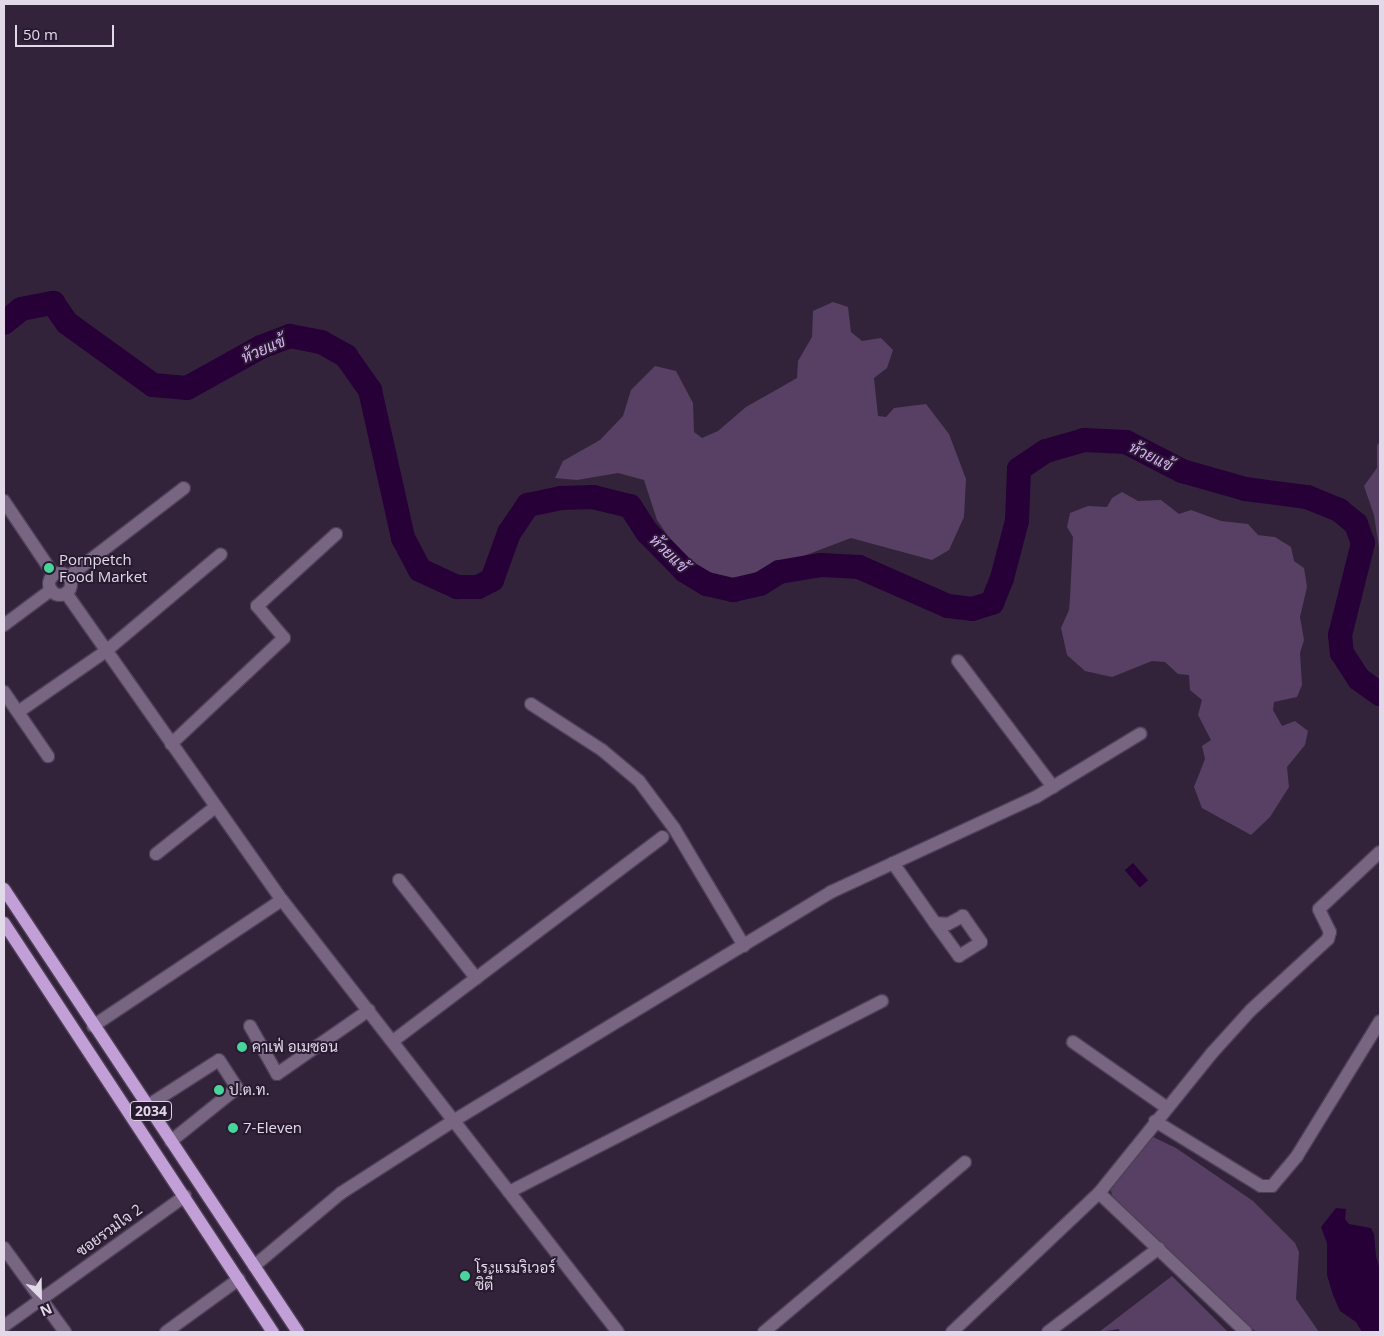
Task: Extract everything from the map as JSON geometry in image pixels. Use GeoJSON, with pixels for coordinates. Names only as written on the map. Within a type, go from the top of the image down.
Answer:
{"type":"FeatureCollection","features":[{"type":"Feature","properties":{"kind":"main road","name":"2034"},"geometry":{"type":"LineString","coordinates":[[4,889],[93,1026],[298,1332]]}},
{"type":"Feature","properties":{"kind":"main road","name":"2034"},"geometry":{"type":"LineString","coordinates":[[4,923],[273,1332]]}},
{"type":"Feature","properties":{"kind":"street"},"geometry":{"type":"LineString","coordinates":[[68,577],[184,488]]}},
{"type":"Feature","properties":{"kind":"street"},"geometry":{"type":"LineString","coordinates":[[4,501],[54,575]]}},
{"type":"Feature","properties":{"kind":"street"},"geometry":{"type":"LineString","coordinates":[[171,744],[284,638],[257,606],[336,534]]}},
{"type":"Feature","properties":{"kind":"street"},"geometry":{"type":"LineString","coordinates":[[18,712],[106,651],[222,554]]}},
{"type":"Feature","properties":{"kind":"street"},"geometry":{"type":"LineString","coordinates":[[66,593],[57,594],[51,590],[49,584],[54,575],[60,573],[68,577]]}},
{"type":"Feature","properties":{"kind":"street"},"geometry":{"type":"LineString","coordinates":[[66,593],[70,586],[68,577]]}},
{"type":"Feature","properties":{"kind":"street"},"geometry":{"type":"LineString","coordinates":[[4,625],[51,590]]}},
{"type":"Feature","properties":{"kind":"street"},"geometry":{"type":"LineString","coordinates":[[66,593],[214,808],[282,900],[618,1332]]}},
{"type":"Feature","properties":{"kind":"street"},"geometry":{"type":"LineString","coordinates":[[958,661],[1053,787]]}},
{"type":"Feature","properties":{"kind":"street"},"geometry":{"type":"LineString","coordinates":[[4,692],[48,756]]}},
{"type":"Feature","properties":{"kind":"street"},"geometry":{"type":"LineString","coordinates":[[530,704],[602,750],[639,781],[674,828],[744,946]]}},
{"type":"Feature","properties":{"kind":"street"},"geometry":{"type":"LineString","coordinates":[[254,1266],[342,1193],[454,1121],[831,892],[1053,787],[1140,734]]}},
{"type":"Feature","properties":{"kind":"street"},"geometry":{"type":"LineString","coordinates":[[156,854],[214,808]]}},
{"type":"Feature","properties":{"kind":"street"},"geometry":{"type":"LineString","coordinates":[[393,1041],[663,837]]}},
{"type":"Feature","properties":{"kind":"street"},"geometry":{"type":"LineString","coordinates":[[952,1332],[1100,1193],[1166,1107],[1251,1010],[1328,939],[1330,932],[1319,909],[1380,852]]}},
{"type":"Feature","properties":{"kind":"street"},"geometry":{"type":"LineString","coordinates":[[893,864],[935,923]]}},
{"type":"Feature","properties":{"kind":"street"},"geometry":{"type":"LineString","coordinates":[[399,880],[476,978]]}},
{"type":"Feature","properties":{"kind":"street"},"geometry":{"type":"LineString","coordinates":[[93,1026],[282,900]]}},
{"type":"Feature","properties":{"kind":"street"},"geometry":{"type":"LineString","coordinates":[[509,1192],[882,1001]]}},
{"type":"Feature","properties":{"kind":"street"},"geometry":{"type":"LineString","coordinates":[[250,1026],[277,1074],[369,1010]]}},
{"type":"Feature","properties":{"kind":"street"},"geometry":{"type":"LineString","coordinates":[[1155,1121],[1260,1186],[1272,1186],[1297,1156],[1380,1021]]}},
{"type":"Feature","properties":{"kind":"street"},"geometry":{"type":"LineString","coordinates":[[1073,1042],[1166,1107]]}},
{"type":"Feature","properties":{"kind":"street"},"geometry":{"type":"LineString","coordinates":[[147,1106],[219,1060],[238,1088],[171,1140]]}},
{"type":"Feature","properties":{"kind":"street"},"geometry":{"type":"LineString","coordinates":[[764,1332],[965,1162]]}},
{"type":"Feature","properties":{"kind":"street"},"geometry":{"type":"LineString","coordinates":[[1100,1193],[1246,1332]]}},
{"type":"Feature","properties":{"kind":"street","name":"ซอยรวมใจ 2"},"geometry":{"type":"LineString","coordinates":[[4,1326],[185,1196]]}},
{"type":"Feature","properties":{"kind":"street"},"geometry":{"type":"LineString","coordinates":[[4,1248],[65,1332]]}},
{"type":"Feature","properties":{"kind":"street"},"geometry":{"type":"LineString","coordinates":[[1048,1332],[1159,1248]]}},
{"type":"Feature","properties":{"kind":"street"},"geometry":{"type":"LineString","coordinates":[[166,1332],[239,1280]]}},
{"type":"Feature","properties":{"kind":"shaded area"},"geometry":{"type":"Polygon","coordinates":[[[833,302],[848,307],[851,332],[862,341],[881,338],[893,350],[887,368],[874,378],[878,416],[886,417],[894,408],[926,404],[949,434],[966,479],[964,517],[949,550],[932,560],[851,538],[738,581],[713,577],[679,552],[657,520],[644,480],[618,473],[577,480],[555,478],[563,461],[600,440],[623,416],[631,390],[655,366],[676,371],[693,403],[694,432],[702,438],[718,431],[746,407],[797,378],[798,361],[812,337],[813,311],[833,302]]]}},
{"type":"Feature","properties":{"kind":"shaded area"},"geometry":{"type":"Polygon","coordinates":[[[1380,442],[1380,554],[1374,515],[1364,486],[1377,468],[1377,445],[1380,442]]]}},
{"type":"Feature","properties":{"kind":"shaded area"},"geometry":{"type":"Polygon","coordinates":[[[1122,492],[1138,501],[1161,500],[1179,514],[1191,510],[1221,521],[1248,524],[1258,535],[1275,537],[1291,547],[1294,561],[1304,568],[1307,587],[1300,617],[1304,640],[1300,653],[1302,685],[1297,697],[1274,702],[1273,710],[1282,726],[1295,721],[1308,731],[1305,745],[1287,767],[1289,787],[1270,817],[1251,835],[1202,808],[1194,787],[1205,759],[1202,746],[1211,740],[1198,715],[1202,700],[1190,690],[1189,675],[1178,674],[1165,662],[1152,661],[1112,677],[1085,671],[1067,655],[1061,628],[1069,610],[1070,598],[1073,537],[1067,527],[1070,513],[1088,506],[1107,507],[1112,498],[1122,492]]]}},
{"type":"Feature","properties":{"kind":"shaded area"},"geometry":{"type":"Polygon","coordinates":[[[1133,863],[1148,880],[1140,888],[1125,870],[1133,863]]]}},
{"type":"Feature","properties":{"kind":"shaded area"},"geometry":{"type":"Polygon","coordinates":[[[1151,1136],[1176,1148],[1253,1201],[1295,1243],[1299,1252],[1296,1299],[1319,1332],[1256,1332],[1113,1198],[1110,1188],[1151,1136]]]}},
{"type":"Feature","properties":{"kind":"shaded area"},"geometry":{"type":"Polygon","coordinates":[[[1336,1208],[1346,1209],[1345,1219],[1349,1224],[1371,1228],[1374,1234],[1376,1256],[1380,1270],[1380,1332],[1362,1332],[1356,1322],[1340,1311],[1333,1295],[1327,1275],[1327,1243],[1321,1227],[1336,1208]]]}},
{"type":"Feature","properties":{"kind":"shaded area"},"geometry":{"type":"Polygon","coordinates":[[[1172,1276],[1228,1332],[1120,1332],[1119,1329],[1099,1332],[1172,1276]]]}},
{"type":"Feature","properties":{"kind":"waterway","name":"ห้วยแข้"},"geometry":{"type":"LineString","coordinates":[[4,323],[21,309],[53,303],[67,323],[153,385],[187,388],[261,347],[290,336],[321,342],[346,356],[370,390],[403,538],[420,570],[457,587],[478,587],[492,580],[509,533],[528,505],[561,498],[593,497],[630,506],[647,532],[685,571],[707,584],[733,590],[760,584],[779,572],[821,565],[859,567],[948,606],[972,609],[992,603],[1002,578],[1017,521],[1019,469],[1046,451],[1084,440],[1126,442],[1182,471],[1245,489],[1307,497],[1339,510],[1356,524],[1363,543],[1340,635],[1342,653],[1359,679],[1380,694]]}},
{"type":"Feature","properties":{"kind":"place","name":"Pornpetch Food Market"},"geometry":{"type":"Point","coordinates":[49,568]}},
{"type":"Feature","properties":{"kind":"place","name":"คาเฟ่ อเมซอน"},"geometry":{"type":"Point","coordinates":[242,1047]}},
{"type":"Feature","properties":{"kind":"place","name":"ป.ต.ท."},"geometry":{"type":"Point","coordinates":[219,1090]}},
{"type":"Feature","properties":{"kind":"place","name":"7-Eleven"},"geometry":{"type":"Point","coordinates":[233,1128]}},
{"type":"Feature","properties":{"kind":"place","name":"โรงแรมริเวอร์ ซิตี้"},"geometry":{"type":"Point","coordinates":[465,1276]}}]}
